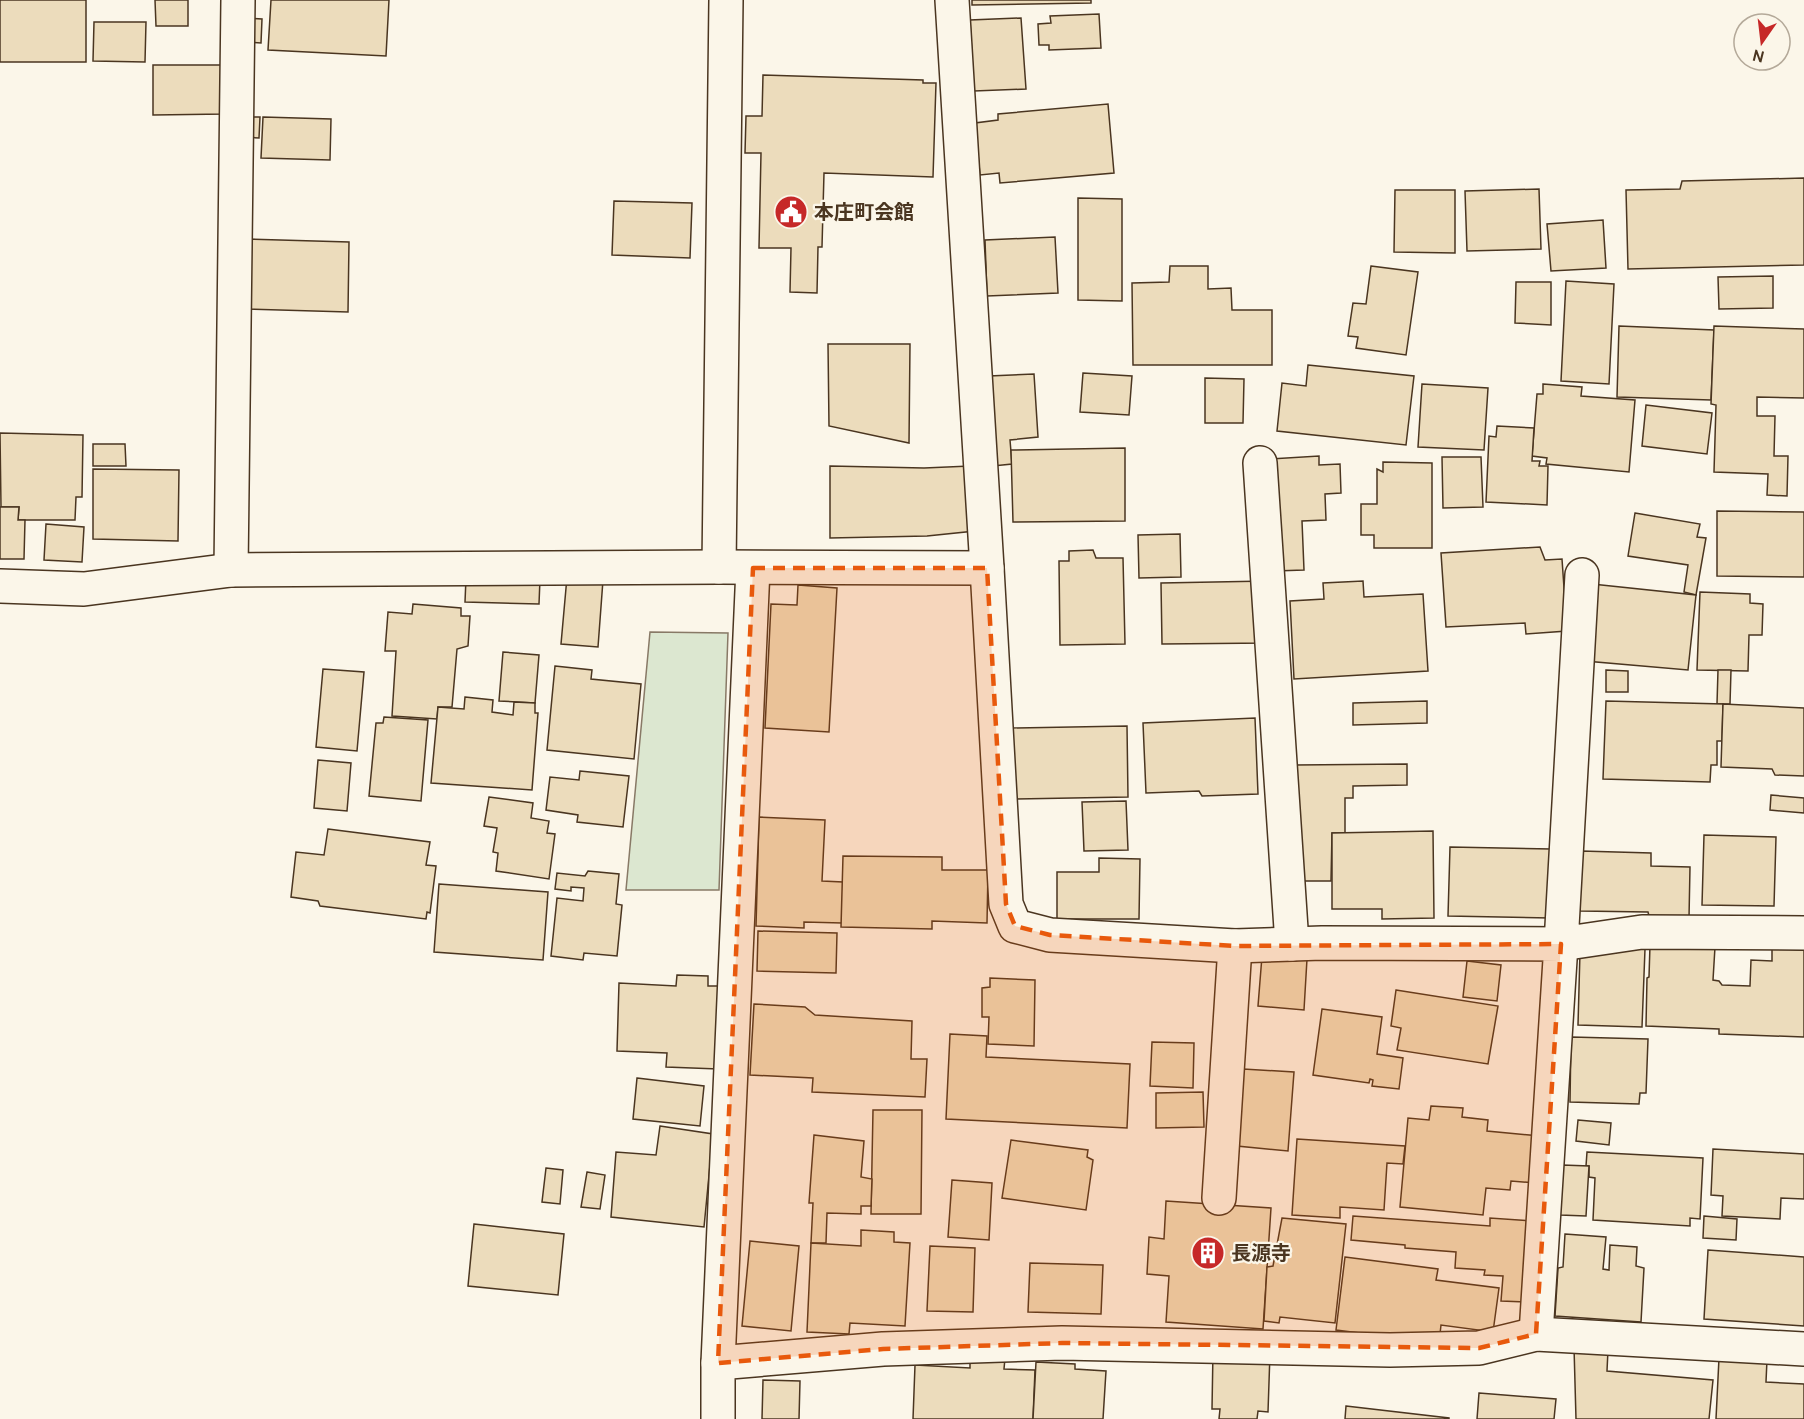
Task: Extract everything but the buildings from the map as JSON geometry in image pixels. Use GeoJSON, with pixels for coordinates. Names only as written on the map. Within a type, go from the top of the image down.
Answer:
{"type":"FeatureCollection","features":[{"type":"Feature","properties":{"kind":"street"},"geometry":{"type":"LineString","coordinates":[[231,570],[238,0]]}},
{"type":"Feature","properties":{"kind":"street"},"geometry":{"type":"LineString","coordinates":[[719,567],[726,0]]}},
{"type":"Feature","properties":{"kind":"street"},"geometry":{"type":"LineString","coordinates":[[952,0],[1006,904],[1015,926],[1050,934],[1234,946],[1561,944],[1642,932],[1804,933]]}},
{"type":"Feature","properties":{"kind":"street"},"geometry":{"type":"LineString","coordinates":[[1260,463],[1292,944]]}},
{"type":"Feature","properties":{"kind":"street"},"geometry":{"type":"LineString","coordinates":[[718,1419],[718,1363],[753,568]]}},
{"type":"Feature","properties":{"kind":"street"},"geometry":{"type":"LineString","coordinates":[[0,586],[84,589],[231,570],[987,568]]}},
{"type":"Feature","properties":{"kind":"street"},"geometry":{"type":"LineString","coordinates":[[1536,1334],[1582,575]]}},
{"type":"Feature","properties":{"kind":"street"},"geometry":{"type":"LineString","coordinates":[[1219,1198],[1234,946]]}},
{"type":"Feature","properties":{"kind":"street"},"geometry":{"type":"LineString","coordinates":[[718,1363],[884,1349],[1062,1343],[1378,1350],[1479,1348],[1536,1334],[1804,1348]]}},
{"type":"Feature","properties":{"kind":"highlighted area"},"geometry":{"type":"Polygon","coordinates":[[[753,568],[987,568],[1006,904],[1015,926],[1050,935],[1235,946],[1561,944],[1536,1334],[1479,1348],[1062,1343],[883,1349],[718,1363],[753,568]]]}},
{"type":"Feature","properties":{"kind":"green space"},"geometry":{"type":"Polygon","coordinates":[[[650,632],[728,633],[719,890],[626,890],[650,632]]]}},
{"type":"Feature","properties":{"kind":"place","name":"本庄町会館"},"geometry":{"type":"Point","coordinates":[791,212]}},
{"type":"Feature","properties":{"kind":"place","name":"長源寺"},"geometry":{"type":"Point","coordinates":[1208,1253]}}]}
